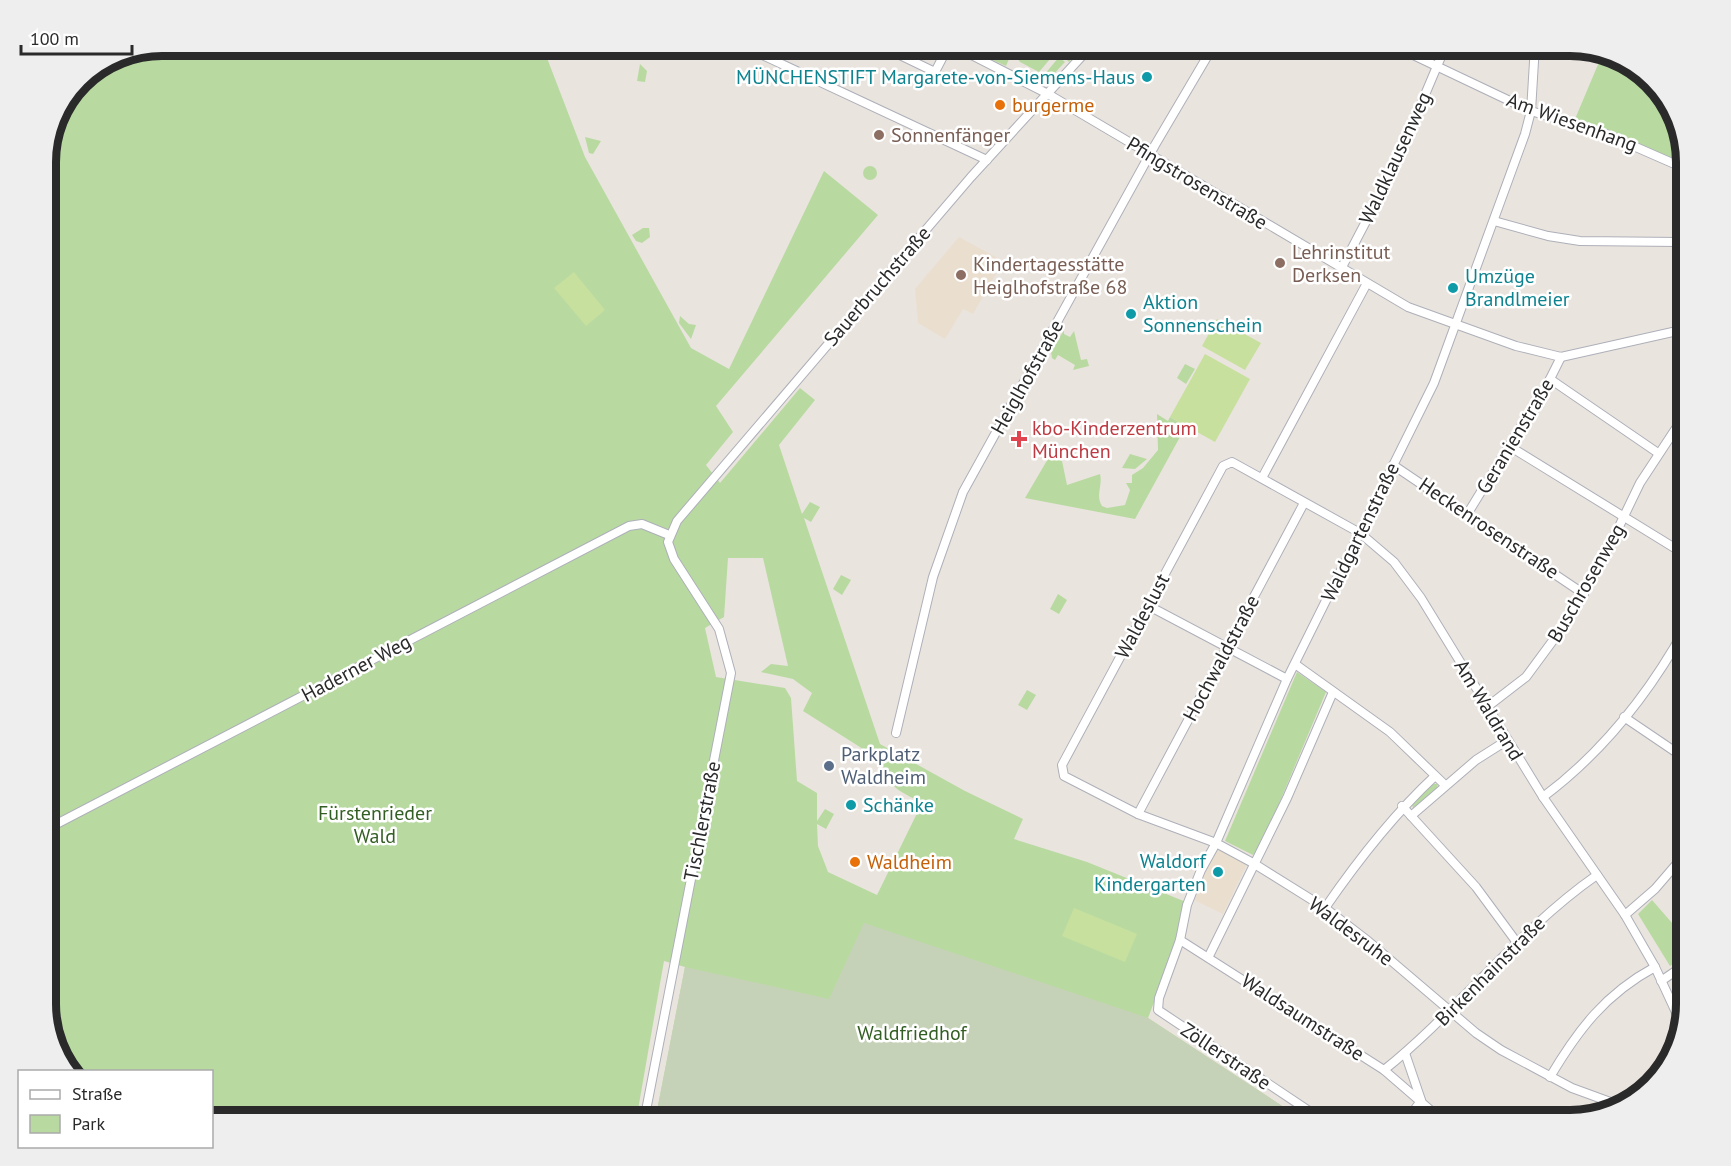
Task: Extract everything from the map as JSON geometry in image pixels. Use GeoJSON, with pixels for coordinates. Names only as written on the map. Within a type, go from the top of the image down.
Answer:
{"type":"FeatureCollection","features":[{"type":"Feature","properties":{"kind":"street"},"geometry":{"type":"LineString","coordinates":[[765,56],[987,160]]}},
{"type":"Feature","properties":{"kind":"street"},"geometry":{"type":"LineString","coordinates":[[902,56],[935,72],[944,56]]}},
{"type":"Feature","properties":{"kind":"street","name":"Pfingstrosenstraße"},"geometry":{"type":"LineString","coordinates":[[972,56],[1048,94],[1408,308],[1561,357],[1676,331]]}},
{"type":"Feature","properties":{"kind":"street","name":"Sauerbruchstraße"},"geometry":{"type":"LineString","coordinates":[[669,535],[677,521],[740,445],[987,160],[1082,56]]}},
{"type":"Feature","properties":{"kind":"street","name":"Heiglhofstraße"},"geometry":{"type":"LineString","coordinates":[[896,733],[933,577],[952,518],[1002,421],[1149,155],[1208,56]]}},
{"type":"Feature","properties":{"kind":"street","name":"Am Wiesenhang"},"geometry":{"type":"LineString","coordinates":[[1416,56],[1531,111],[1606,134],[1676,165]]}},
{"type":"Feature","properties":{"kind":"street","name":"Waldklausenweg"},"geometry":{"type":"LineString","coordinates":[[1341,270],[1394,168],[1441,56]]}},
{"type":"Feature","properties":{"kind":"street","name":"Waldgartenstraße"},"geometry":{"type":"LineString","coordinates":[[1158,1010],[1159,998],[1180,940],[1191,897],[1201,870],[1216,843],[1287,679],[1434,383],[1494,221],[1531,111],[1534,56]]}},
{"type":"Feature","properties":{"kind":"street"},"geometry":{"type":"LineString","coordinates":[[1494,221],[1548,236],[1580,241],[1676,242]]}},
{"type":"Feature","properties":{"kind":"street"},"geometry":{"type":"LineString","coordinates":[[1262,478],[1366,285]]}},
{"type":"Feature","properties":{"kind":"street","name":"Geranienstraße"},"geometry":{"type":"LineString","coordinates":[[1468,513],[1550,379],[1561,357]]}},
{"type":"Feature","properties":{"kind":"street"},"geometry":{"type":"LineString","coordinates":[[1550,379],[1658,453]]}},
{"type":"Feature","properties":{"kind":"street","name":"Buschrosenweg"},"geometry":{"type":"LineString","coordinates":[[1486,707],[1526,677],[1584,594],[1630,502],[1676,427]]}},
{"type":"Feature","properties":{"kind":"street"},"geometry":{"type":"LineString","coordinates":[[1509,446],[1676,549]]}},
{"type":"Feature","properties":{"kind":"street","name":"Am Waldrand"},"geometry":{"type":"LineString","coordinates":[[1232,462],[1360,533],[1394,562],[1421,598],[1506,741],[1625,915],[1675,1011]]}},
{"type":"Feature","properties":{"kind":"street","name":"Waldeslust"},"geometry":{"type":"LineString","coordinates":[[1064,776],[1062,765],[1147,605],[1223,466],[1232,462]]}},
{"type":"Feature","properties":{"kind":"street","name":"Heckenrosenstraße"},"geometry":{"type":"LineString","coordinates":[[1393,465],[1468,513],[1584,594]]}},
{"type":"Feature","properties":{"kind":"street","name":"Hochwaldstraße"},"geometry":{"type":"LineString","coordinates":[[1138,813],[1304,502]]}},
{"type":"Feature","properties":{"kind":"street","name":"Haderner Weg"},"geometry":{"type":"LineString","coordinates":[[56,824],[629,526],[642,524],[669,535]]}},
{"type":"Feature","properties":{"kind":"street","name":"Tischlerstraße"},"geometry":{"type":"LineString","coordinates":[[646,1110],[731,673],[719,629],[674,559],[669,549],[669,535]]}},
{"type":"Feature","properties":{"kind":"street"},"geometry":{"type":"LineString","coordinates":[[1147,605],[1287,679]]}},
{"type":"Feature","properties":{"kind":"street"},"geometry":{"type":"LineString","coordinates":[[1543,797],[1587,762],[1624,717],[1676,642]]}},
{"type":"Feature","properties":{"kind":"street"},"geometry":{"type":"LineString","coordinates":[[1295,664],[1390,732],[1445,785]]}},
{"type":"Feature","properties":{"kind":"street"},"geometry":{"type":"LineString","coordinates":[[1209,956],[1287,798],[1333,692]]}},
{"type":"Feature","properties":{"kind":"street"},"geometry":{"type":"LineString","coordinates":[[1624,717],[1676,752]]}},
{"type":"Feature","properties":{"kind":"street"},"geometry":{"type":"LineString","coordinates":[[1411,816],[1445,785],[1506,741]]}},
{"type":"Feature","properties":{"kind":"street","name":"Waldesruhe"},"geometry":{"type":"LineString","coordinates":[[1064,776],[1138,813],[1216,843],[1253,863],[1325,908],[1501,1050],[1550,1077],[1611,1102]]}},
{"type":"Feature","properties":{"kind":"street"},"geometry":{"type":"LineString","coordinates":[[1325,908],[1368,848],[1402,807],[1435,776]]}},
{"type":"Feature","properties":{"kind":"street"},"geometry":{"type":"LineString","coordinates":[[1402,807],[1476,887],[1518,944]]}},
{"type":"Feature","properties":{"kind":"street"},"geometry":{"type":"LineString","coordinates":[[1625,915],[1655,889],[1676,865]]}},
{"type":"Feature","properties":{"kind":"street","name":"Birkenhainstraße"},"geometry":{"type":"LineString","coordinates":[[1384,1070],[1450,1011],[1561,902],[1597,875]]}},
{"type":"Feature","properties":{"kind":"street","name":"Waldsaumstraße"},"geometry":{"type":"LineString","coordinates":[[1180,940],[1209,956],[1384,1070],[1431,1110]]}},
{"type":"Feature","properties":{"kind":"street"},"geometry":{"type":"LineString","coordinates":[[1550,1077],[1574,1037],[1600,1007],[1654,967]]}},
{"type":"Feature","properties":{"kind":"street"},"geometry":{"type":"LineString","coordinates":[[1661,981],[1676,971]]}},
{"type":"Feature","properties":{"kind":"street","name":"Zöllerstraße"},"geometry":{"type":"LineString","coordinates":[[1158,1010],[1308,1110]]}},
{"type":"Feature","properties":{"kind":"street","name":"Waldsaumstraße"},"geometry":{"type":"LineString","coordinates":[[1405,1053],[1421,1101]]}},
{"type":"Feature","properties":{"kind":"street"},"geometry":{"type":"LineString","coordinates":[[1414,1110],[1421,1101]]}},
{"type":"Feature","properties":{"kind":"shaded area","name":"Kindertagesstätte Heiglhofstraße 68"},"geometry":{"type":"Polygon","coordinates":[[[959,237],[1003,261],[973,314],[963,309],[945,339],[918,323],[915,289],[959,237]]]}},
{"type":"Feature","properties":{"kind":"shaded area"},"geometry":{"type":"Polygon","coordinates":[[[1216,848],[1247,864],[1223,914],[1192,899],[1202,872],[1216,848]]]}},
{"type":"Feature","properties":{"kind":"green space","name":"Fürstenrieder Wald"},"geometry":{"type":"Polygon","coordinates":[[[147,56],[546,56],[585,157],[691,348],[729,369],[824,171],[878,215],[716,406],[733,432],[706,465],[720,483],[800,388],[815,400],[779,445],[802,514],[810,502],[820,507],[811,522],[804,518],[880,744],[965,791],[1023,819],[1014,839],[1087,862],[1186,902],[1177,941],[1148,1018],[1288,1110],[657,1110],[685,967],[664,961],[638,1110],[213,1110],[213,1070],[78,1070],[73,1064],[56,1019],[56,154],[59,134],[66,114],[86,86],[102,73],[147,56]],[[728,558],[724,617],[705,628],[716,677],[785,688],[791,698],[797,781],[817,793],[817,821],[825,809],[834,814],[826,829],[817,824],[818,846],[828,872],[877,895],[922,803],[906,795],[891,783],[882,761],[803,711],[812,693],[793,679],[761,672],[771,664],[788,666],[763,558],[728,558]]]}},
{"type":"Feature","properties":{"kind":"green space"},"geometry":{"type":"Polygon","coordinates":[[[984,56],[1006,56],[1009,59],[1006,66],[984,56]]]}},
{"type":"Feature","properties":{"kind":"green space"},"geometry":{"type":"Polygon","coordinates":[[[1015,56],[1053,56],[1039,72],[1020,62],[1015,56]]]}},
{"type":"Feature","properties":{"kind":"green space"},"geometry":{"type":"Polygon","coordinates":[[[1062,56],[1075,56],[1069,62],[1062,56]]]}},
{"type":"Feature","properties":{"kind":"green space"},"geometry":{"type":"Polygon","coordinates":[[[1059,57],[1065,62],[1051,77],[1044,75],[1059,57]]]}},
{"type":"Feature","properties":{"kind":"green space"},"geometry":{"type":"Polygon","coordinates":[[[1600,60],[1610,64],[1629,73],[1654,97],[1672,134],[1676,160],[1575,119],[1600,60]]]}},
{"type":"Feature","properties":{"kind":"green space"},"geometry":{"type":"Polygon","coordinates":[[[640,64],[647,71],[645,82],[637,81],[640,64]]]}},
{"type":"Feature","properties":{"kind":"green space"},"geometry":{"type":"Polygon","coordinates":[[[585,137],[601,141],[593,154],[589,153],[585,137]]]}},
{"type":"Feature","properties":{"kind":"green space"},"geometry":{"type":"Polygon","coordinates":[[[870,166],[875,168],[877,173],[875,178],[870,180],[865,178],[863,173],[865,168],[870,166]]]}},
{"type":"Feature","properties":{"kind":"green space"},"geometry":{"type":"Polygon","coordinates":[[[643,228],[649,228],[650,237],[642,243],[636,241],[632,235],[643,228]]]}},
{"type":"Feature","properties":{"kind":"green space"},"geometry":{"type":"Polygon","coordinates":[[[574,272],[605,310],[586,326],[554,288],[574,272]]]}},
{"type":"Feature","properties":{"kind":"green space"},"geometry":{"type":"Polygon","coordinates":[[[680,316],[689,324],[696,325],[691,339],[679,323],[680,316]]]}},
{"type":"Feature","properties":{"kind":"green space"},"geometry":{"type":"Polygon","coordinates":[[[1217,319],[1261,343],[1245,370],[1202,346],[1217,319]]]}},
{"type":"Feature","properties":{"kind":"green space"},"geometry":{"type":"Polygon","coordinates":[[[1064,330],[1064,334],[1070,337],[1074,331],[1081,360],[1087,359],[1089,366],[1073,370],[1075,365],[1058,355],[1055,360],[1052,358],[1051,352],[1064,330]]]}},
{"type":"Feature","properties":{"kind":"green space"},"geometry":{"type":"Polygon","coordinates":[[[1205,354],[1250,379],[1215,442],[1170,417],[1205,354]]]}},
{"type":"Feature","properties":{"kind":"green space"},"geometry":{"type":"Polygon","coordinates":[[[1185,364],[1195,369],[1186,384],[1177,378],[1185,364]]]}},
{"type":"Feature","properties":{"kind":"green space"},"geometry":{"type":"Polygon","coordinates":[[[1157,414],[1168,421],[1170,417],[1186,426],[1135,519],[1025,498],[1052,452],[1062,461],[1067,485],[1100,474],[1099,498],[1102,506],[1107,508],[1125,505],[1130,490],[1126,483],[1132,483],[1132,475],[1143,468],[1158,450],[1157,414]]]}},
{"type":"Feature","properties":{"kind":"green space"},"geometry":{"type":"Polygon","coordinates":[[[1130,454],[1147,459],[1135,469],[1122,468],[1130,454]]]}},
{"type":"Feature","properties":{"kind":"green space"},"geometry":{"type":"Polygon","coordinates":[[[841,575],[851,580],[842,595],[833,589],[841,575]]]}},
{"type":"Feature","properties":{"kind":"green space"},"geometry":{"type":"Polygon","coordinates":[[[1058,594],[1067,600],[1059,614],[1050,609],[1058,594]]]}},
{"type":"Feature","properties":{"kind":"green space"},"geometry":{"type":"Polygon","coordinates":[[[1297,672],[1326,692],[1262,844],[1253,855],[1225,841],[1297,672]]]}},
{"type":"Feature","properties":{"kind":"green space"},"geometry":{"type":"Polygon","coordinates":[[[1027,690],[1036,695],[1027,710],[1018,705],[1027,690]]]}},
{"type":"Feature","properties":{"kind":"green space"},"geometry":{"type":"Polygon","coordinates":[[[1433,784],[1437,784],[1438,788],[1413,808],[1412,804],[1433,784]]]}},
{"type":"Feature","properties":{"kind":"green space"},"geometry":{"type":"Polygon","coordinates":[[[1652,900],[1676,928],[1676,962],[1670,966],[1638,914],[1652,900]]]}},
{"type":"Feature","properties":{"kind":"green space"},"geometry":{"type":"Polygon","coordinates":[[[1074,908],[1137,934],[1125,962],[1062,936],[1074,908]]]}},
{"type":"Feature","properties":{"kind":"green space","name":"Waldfriedhof"},"geometry":{"type":"Polygon","coordinates":[[[864,923],[1148,1018],[1288,1110],[657,1110],[685,967],[829,999],[864,923]]]}},
{"type":"Feature","properties":{"kind":"place","name":"MÜNCHENSTIFT Margarete-von-Siemens-Haus"},"geometry":{"type":"Point","coordinates":[1147,77]}},
{"type":"Feature","properties":{"kind":"place","name":"burgerme"},"geometry":{"type":"Point","coordinates":[1000,105]}},
{"type":"Feature","properties":{"kind":"place","name":"Sonnenfänger"},"geometry":{"type":"Point","coordinates":[879,135]}},
{"type":"Feature","properties":{"kind":"place","name":"Lehrinstitut Derksen"},"geometry":{"type":"Point","coordinates":[1280,263]}},
{"type":"Feature","properties":{"kind":"place","name":"Kindertagesstätte Heiglhofstraße 68"},"geometry":{"type":"Point","coordinates":[961,275]}},
{"type":"Feature","properties":{"kind":"place","name":"Umzüge Brandlmeier"},"geometry":{"type":"Point","coordinates":[1453,288]}},
{"type":"Feature","properties":{"kind":"place","name":"Aktion Sonnenschein"},"geometry":{"type":"Point","coordinates":[1131,314]}},
{"type":"Feature","properties":{"kind":"place","name":"kbo-Kinderzentrum München"},"geometry":{"type":"Point","coordinates":[1019,439]}},
{"type":"Feature","properties":{"kind":"place","name":"Parkplatz Waldheim"},"geometry":{"type":"Point","coordinates":[829,766]}},
{"type":"Feature","properties":{"kind":"place","name":"Schänke"},"geometry":{"type":"Point","coordinates":[851,805]}},
{"type":"Feature","properties":{"kind":"place","name":"Waldheim"},"geometry":{"type":"Point","coordinates":[855,862]}},
{"type":"Feature","properties":{"kind":"place","name":"Waldorf Kindergarten"},"geometry":{"type":"Point","coordinates":[1218,872]}}]}
